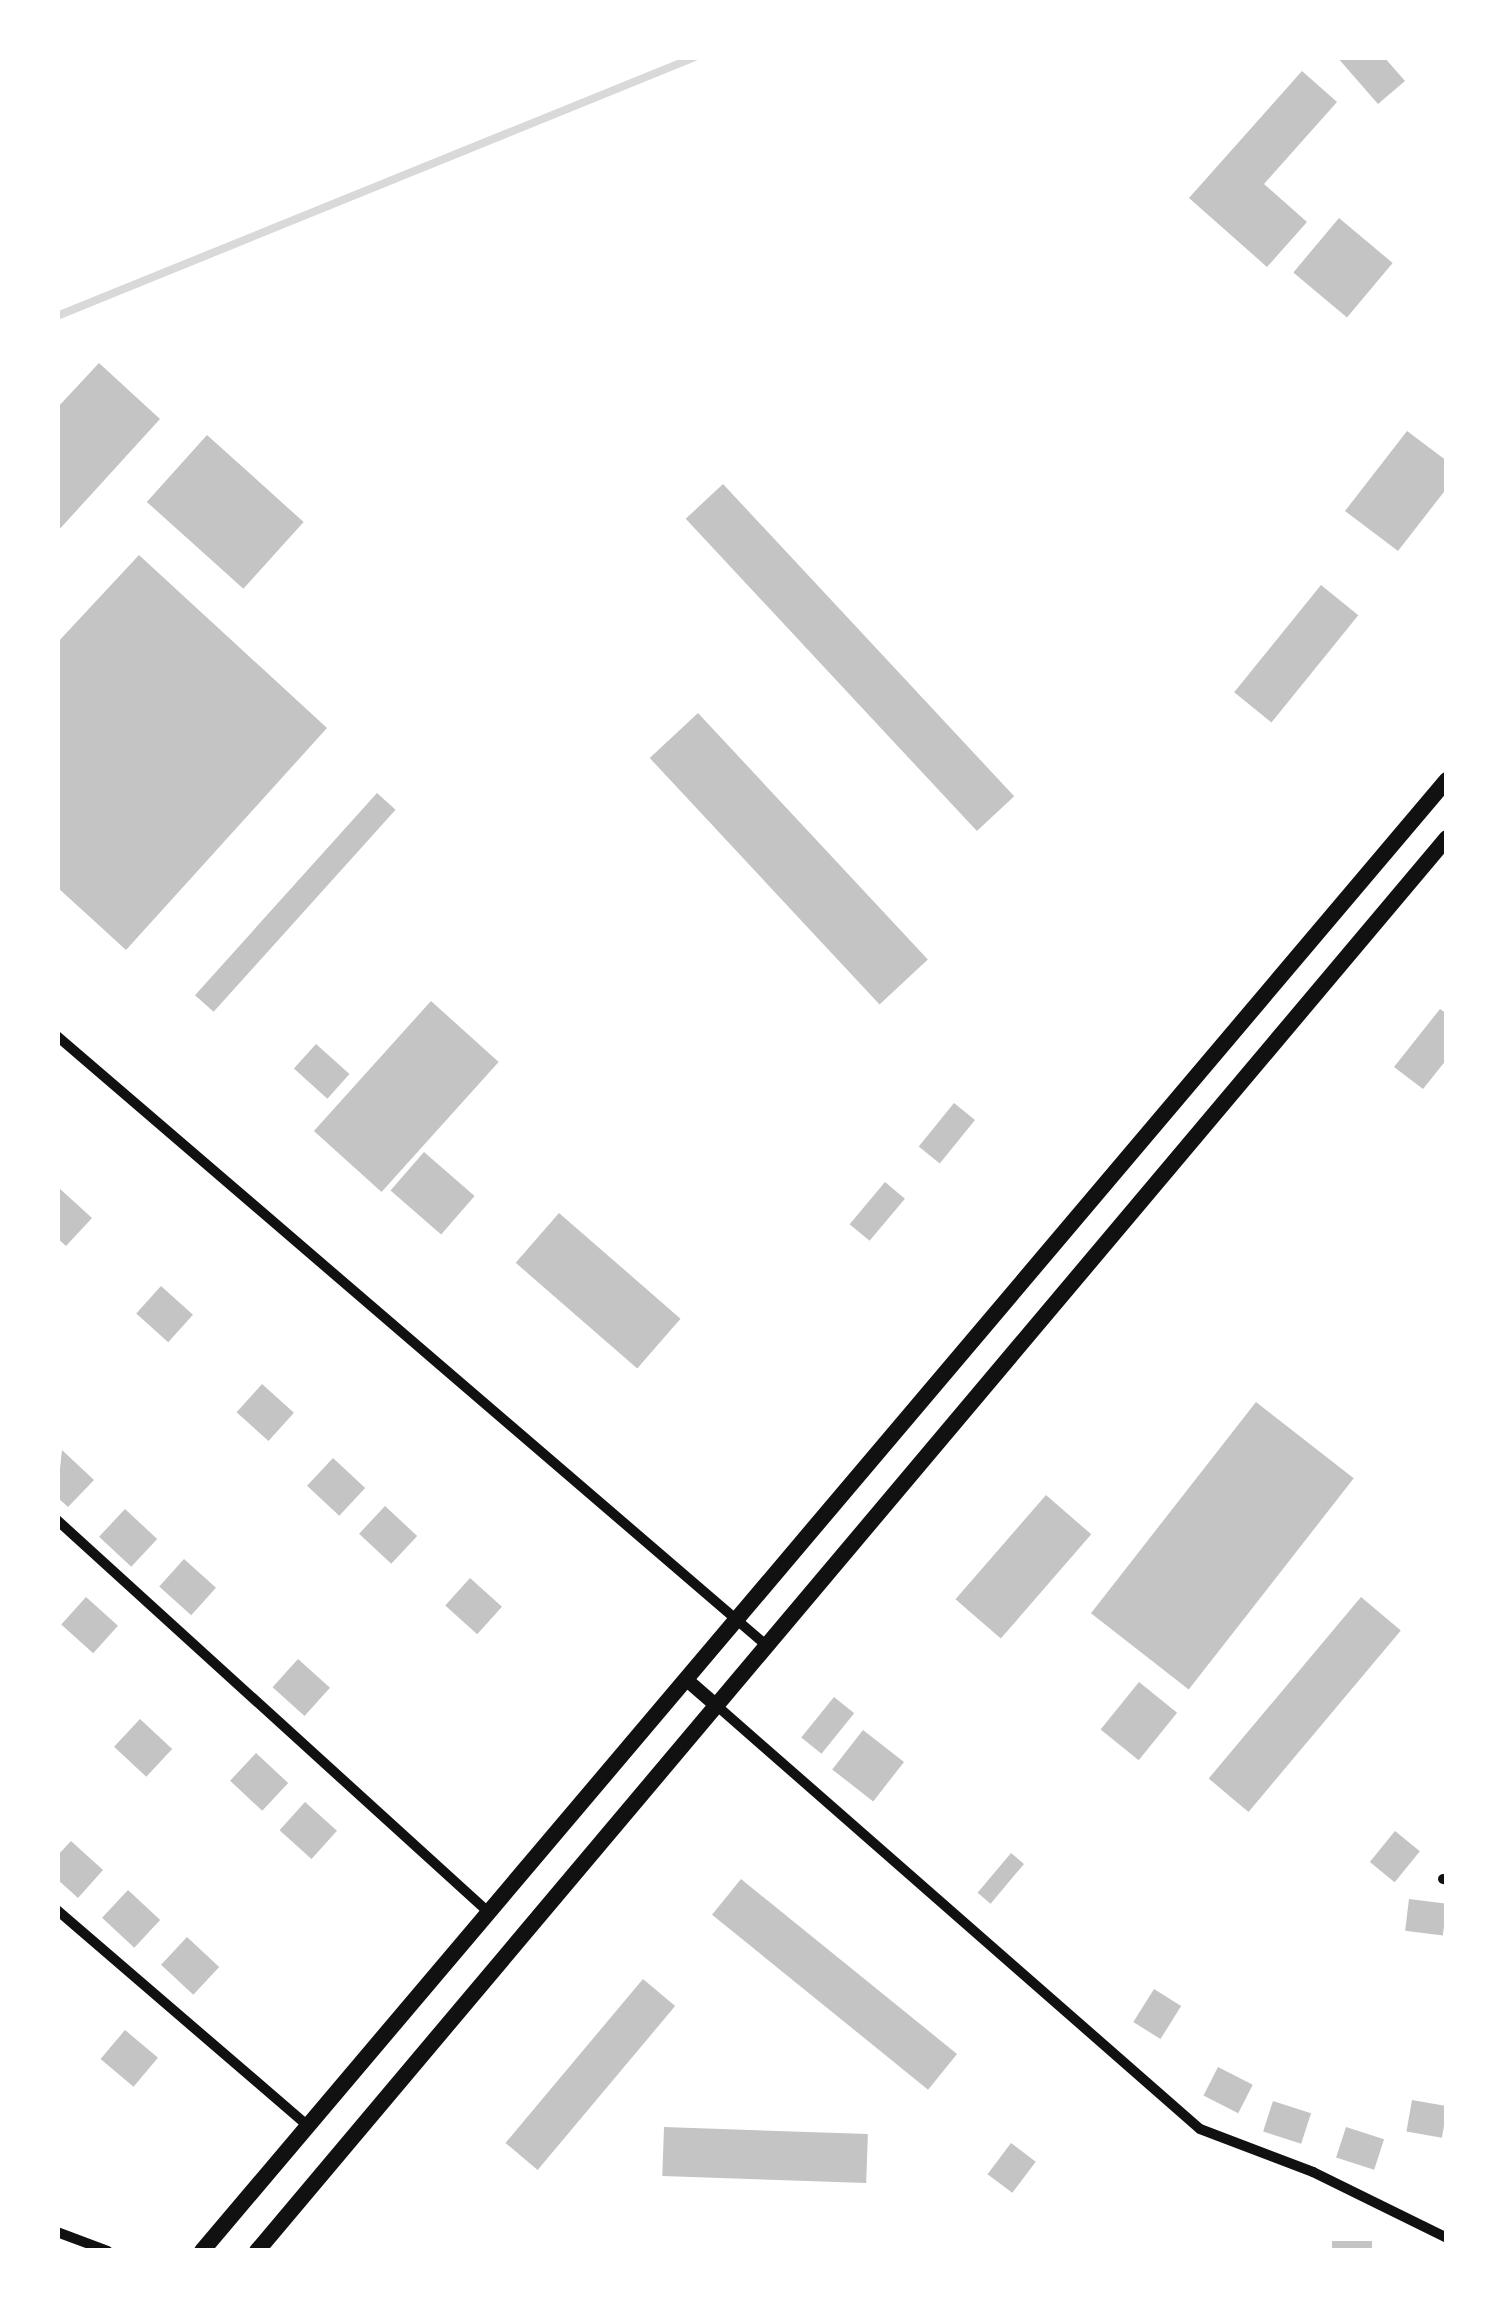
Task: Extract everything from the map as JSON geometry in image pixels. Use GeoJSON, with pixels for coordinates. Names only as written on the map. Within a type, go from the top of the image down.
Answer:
{"type":"FeatureCollection","features":[{"type":"Feature","properties":{"kind":"main road"},"geometry":{"type":"LineString","coordinates":[[202,2251],[1447,780]]}},
{"type":"Feature","properties":{"kind":"main road"},"geometry":{"type":"LineString","coordinates":[[257,2251],[1447,838]]}},
{"type":"Feature","properties":{"kind":"street"},"geometry":{"type":"LineString","coordinates":[[57,1036],[766,1645]]}},
{"type":"Feature","properties":{"kind":"street"},"geometry":{"type":"LineString","coordinates":[[57,1520],[486,1910]]}},
{"type":"Feature","properties":{"kind":"street"},"geometry":{"type":"LineString","coordinates":[[688,1681],[1200,2129],[1313,2172],[1447,2238]]}},
{"type":"Feature","properties":{"kind":"street"},"geometry":{"type":"LineString","coordinates":[[57,1910],[307,2125]]}},
{"type":"Feature","properties":{"kind":"street"},"geometry":{"type":"LineString","coordinates":[[57,2232],[107,2251]]}},
{"type":"Feature","properties":{"kind":"building"},"geometry":{"type":"Polygon","coordinates":[[[1337,57],[1384,57],[1405,81],[1378,104],[1337,57]]]}},
{"type":"Feature","properties":{"kind":"building"},"geometry":{"type":"Polygon","coordinates":[[[1302,71],[1337,102],[1264,184],[1307,222],[1267,267],[1189,198],[1302,71]]]}},
{"type":"Feature","properties":{"kind":"building"},"geometry":{"type":"Polygon","coordinates":[[[1339,218],[1393,263],[1347,317],[1293,272],[1339,218]]]}},
{"type":"Feature","properties":{"kind":"building"},"geometry":{"type":"Polygon","coordinates":[[[99,363],[160,419],[57,532],[57,408],[99,363]]]}},
{"type":"Feature","properties":{"kind":"building"},"geometry":{"type":"Polygon","coordinates":[[[1407,431],[1447,461],[1447,488],[1398,551],[1345,511],[1407,431]]]}},
{"type":"Feature","properties":{"kind":"building"},"geometry":{"type":"Polygon","coordinates":[[[207,435],[304,522],[243,589],[147,502],[207,435]]]}},
{"type":"Feature","properties":{"kind":"building"},"geometry":{"type":"Polygon","coordinates":[[[723,484],[1014,796],[977,831],[686,519],[723,484]]]}},
{"type":"Feature","properties":{"kind":"building"},"geometry":{"type":"Polygon","coordinates":[[[139,555],[327,728],[126,950],[57,887],[57,643],[139,555]]]}},
{"type":"Feature","properties":{"kind":"building"},"geometry":{"type":"Polygon","coordinates":[[[1321,585],[1358,615],[1271,722],[1234,692],[1321,585]]]}},
{"type":"Feature","properties":{"kind":"building"},"geometry":{"type":"Polygon","coordinates":[[[698,713],[928,959],[880,1004],[650,758],[698,713]]]}},
{"type":"Feature","properties":{"kind":"building"},"geometry":{"type":"Polygon","coordinates":[[[377,793],[396,810],[214,1012],[195,995],[377,793]]]}},
{"type":"Feature","properties":{"kind":"building"},"geometry":{"type":"Polygon","coordinates":[[[431,1001],[499,1062],[382,1192],[314,1131],[431,1001]]]}},
{"type":"Feature","properties":{"kind":"building"},"geometry":{"type":"Polygon","coordinates":[[[1440,1009],[1447,1014],[1447,1059],[1423,1089],[1394,1067],[1440,1009]]]}},
{"type":"Feature","properties":{"kind":"building"},"geometry":{"type":"Polygon","coordinates":[[[316,1044],[349,1074],[327,1099],[294,1069],[316,1044]]]}},
{"type":"Feature","properties":{"kind":"building"},"geometry":{"type":"Polygon","coordinates":[[[954,1103],[975,1120],[940,1164],[919,1147],[954,1103]]]}},
{"type":"Feature","properties":{"kind":"building"},"geometry":{"type":"Polygon","coordinates":[[[424,1152],[475,1196],[441,1234],[391,1190],[424,1152]]]}},
{"type":"Feature","properties":{"kind":"building"},"geometry":{"type":"Polygon","coordinates":[[[885,1182],[905,1199],[870,1241],[850,1224],[885,1182]]]}},
{"type":"Feature","properties":{"kind":"building"},"geometry":{"type":"Polygon","coordinates":[[[59,1188],[92,1218],[66,1246],[57,1238],[59,1188]]]}},
{"type":"Feature","properties":{"kind":"building"},"geometry":{"type":"Polygon","coordinates":[[[559,1213],[681,1319],[637,1368],[516,1263],[559,1213]]]}},
{"type":"Feature","properties":{"kind":"building"},"geometry":{"type":"Polygon","coordinates":[[[161,1286],[193,1315],[168,1342],[136,1313],[161,1286]]]}},
{"type":"Feature","properties":{"kind":"building"},"geometry":{"type":"Polygon","coordinates":[[[262,1384],[294,1413],[269,1441],[237,1412],[262,1384]]]}},
{"type":"Feature","properties":{"kind":"building"},"geometry":{"type":"Polygon","coordinates":[[[1256,1402],[1354,1478],[1189,1690],[1091,1613],[1256,1402]]]}},
{"type":"Feature","properties":{"kind":"building"},"geometry":{"type":"Polygon","coordinates":[[[62,1450],[94,1480],[68,1507],[57,1497],[62,1450]]]}},
{"type":"Feature","properties":{"kind":"building"},"geometry":{"type":"Polygon","coordinates":[[[333,1458],[365,1488],[339,1516],[307,1486],[333,1458]]]}},
{"type":"Feature","properties":{"kind":"building"},"geometry":{"type":"Polygon","coordinates":[[[1046,1495],[1091,1534],[1001,1639],[955,1599],[1046,1495]]]}},
{"type":"Feature","properties":{"kind":"building"},"geometry":{"type":"Polygon","coordinates":[[[385,1506],[417,1536],[391,1564],[359,1534],[385,1506]]]}},
{"type":"Feature","properties":{"kind":"building"},"geometry":{"type":"Polygon","coordinates":[[[125,1509],[157,1539],[131,1567],[99,1537],[125,1509]]]}},
{"type":"Feature","properties":{"kind":"building"},"geometry":{"type":"Polygon","coordinates":[[[184,1559],[216,1588],[191,1615],[159,1586],[184,1559]]]}},
{"type":"Feature","properties":{"kind":"building"},"geometry":{"type":"Polygon","coordinates":[[[470,1578],[502,1607],[477,1634],[445,1605],[470,1578]]]}},
{"type":"Feature","properties":{"kind":"building"},"geometry":{"type":"Polygon","coordinates":[[[86,1597],[118,1626],[93,1653],[61,1624],[86,1597]]]}},
{"type":"Feature","properties":{"kind":"building"},"geometry":{"type":"Polygon","coordinates":[[[1361,1597],[1401,1630],[1248,1812],[1209,1779],[1361,1597]]]}},
{"type":"Feature","properties":{"kind":"building"},"geometry":{"type":"Polygon","coordinates":[[[298,1659],[330,1688],[305,1716],[273,1687],[298,1659]]]}},
{"type":"Feature","properties":{"kind":"building"},"geometry":{"type":"Polygon","coordinates":[[[1139,1682],[1177,1713],[1139,1760],[1101,1729],[1139,1682]]]}},
{"type":"Feature","properties":{"kind":"building"},"geometry":{"type":"Polygon","coordinates":[[[834,1697],[854,1713],[821,1754],[801,1737],[834,1697]]]}},
{"type":"Feature","properties":{"kind":"building"},"geometry":{"type":"Polygon","coordinates":[[[140,1719],[172,1749],[146,1777],[114,1747],[140,1719]]]}},
{"type":"Feature","properties":{"kind":"building"},"geometry":{"type":"Polygon","coordinates":[[[863,1730],[904,1762],[873,1801],[832,1769],[863,1730]]]}},
{"type":"Feature","properties":{"kind":"building"},"geometry":{"type":"Polygon","coordinates":[[[256,1753],[288,1783],[262,1811],[230,1781],[256,1753]]]}},
{"type":"Feature","properties":{"kind":"building"},"geometry":{"type":"Polygon","coordinates":[[[305,1802],[337,1831],[312,1859],[280,1830],[305,1802]]]}},
{"type":"Feature","properties":{"kind":"building"},"geometry":{"type":"Polygon","coordinates":[[[1395,1831],[1420,1851],[1395,1882],[1370,1862],[1395,1831]]]}},
{"type":"Feature","properties":{"kind":"building"},"geometry":{"type":"Polygon","coordinates":[[[71,1841],[103,1870],[78,1898],[57,1879],[57,1856],[71,1841]]]}},
{"type":"Feature","properties":{"kind":"building"},"geometry":{"type":"Polygon","coordinates":[[[1011,1853],[1024,1864],[991,1904],[978,1893],[1011,1853]]]}},
{"type":"Feature","properties":{"kind":"building"},"geometry":{"type":"Polygon","coordinates":[[[741,1879],[957,2054],[928,2090],[712,1915],[741,1879]]]}},
{"type":"Feature","properties":{"kind":"building"},"geometry":{"type":"Polygon","coordinates":[[[128,1890],[160,1920],[134,1948],[102,1918],[128,1890]]]}},
{"type":"Feature","properties":{"kind":"building"},"geometry":{"type":"Polygon","coordinates":[[[1409,1899],[1447,1904],[1443,1935],[1405,1931],[1409,1899]]]}},
{"type":"Feature","properties":{"kind":"building"},"geometry":{"type":"Polygon","coordinates":[[[187,1937],[219,1967],[193,1995],[161,1965],[187,1937]]]}},
{"type":"Feature","properties":{"kind":"building"},"geometry":{"type":"Polygon","coordinates":[[[643,1979],[675,2006],[538,2170],[505,2143],[643,1979]]]}},
{"type":"Feature","properties":{"kind":"building"},"geometry":{"type":"Polygon","coordinates":[[[1154,1989],[1181,2006],[1160,2039],[1133,2022],[1154,1989]]]}},
{"type":"Feature","properties":{"kind":"building"},"geometry":{"type":"Polygon","coordinates":[[[125,2030],[158,2058],[134,2087],[101,2059],[125,2030]]]}},
{"type":"Feature","properties":{"kind":"building"},"geometry":{"type":"Polygon","coordinates":[[[1218,2067],[1253,2085],[1238,2113],[1203,2096],[1218,2067]]]}},
{"type":"Feature","properties":{"kind":"building"},"geometry":{"type":"Polygon","coordinates":[[[1412,2100],[1447,2106],[1442,2138],[1406,2132],[1412,2100]]]}},
{"type":"Feature","properties":{"kind":"building"},"geometry":{"type":"Polygon","coordinates":[[[1273,2101],[1311,2113],[1301,2144],[1263,2131],[1273,2101]]]}},
{"type":"Feature","properties":{"kind":"building"},"geometry":{"type":"Polygon","coordinates":[[[664,2127],[868,2134],[866,2183],[662,2176],[664,2127]]]}},
{"type":"Feature","properties":{"kind":"building"},"geometry":{"type":"Polygon","coordinates":[[[1346,2127],[1384,2139],[1374,2170],[1336,2157],[1346,2127]]]}},
{"type":"Feature","properties":{"kind":"building"},"geometry":{"type":"Polygon","coordinates":[[[1011,2143],[1036,2162],[1012,2193],[988,2174],[1011,2143]]]}},
{"type":"Feature","properties":{"kind":"building"},"geometry":{"type":"Polygon","coordinates":[[[1332,2241],[1372,2241],[1372,2251],[1332,2251],[1332,2241]]]}},
{"type":"Feature","properties":{"kind":"waterway"},"geometry":{"type":"LineString","coordinates":[[57,316],[695,57]]}}]}
